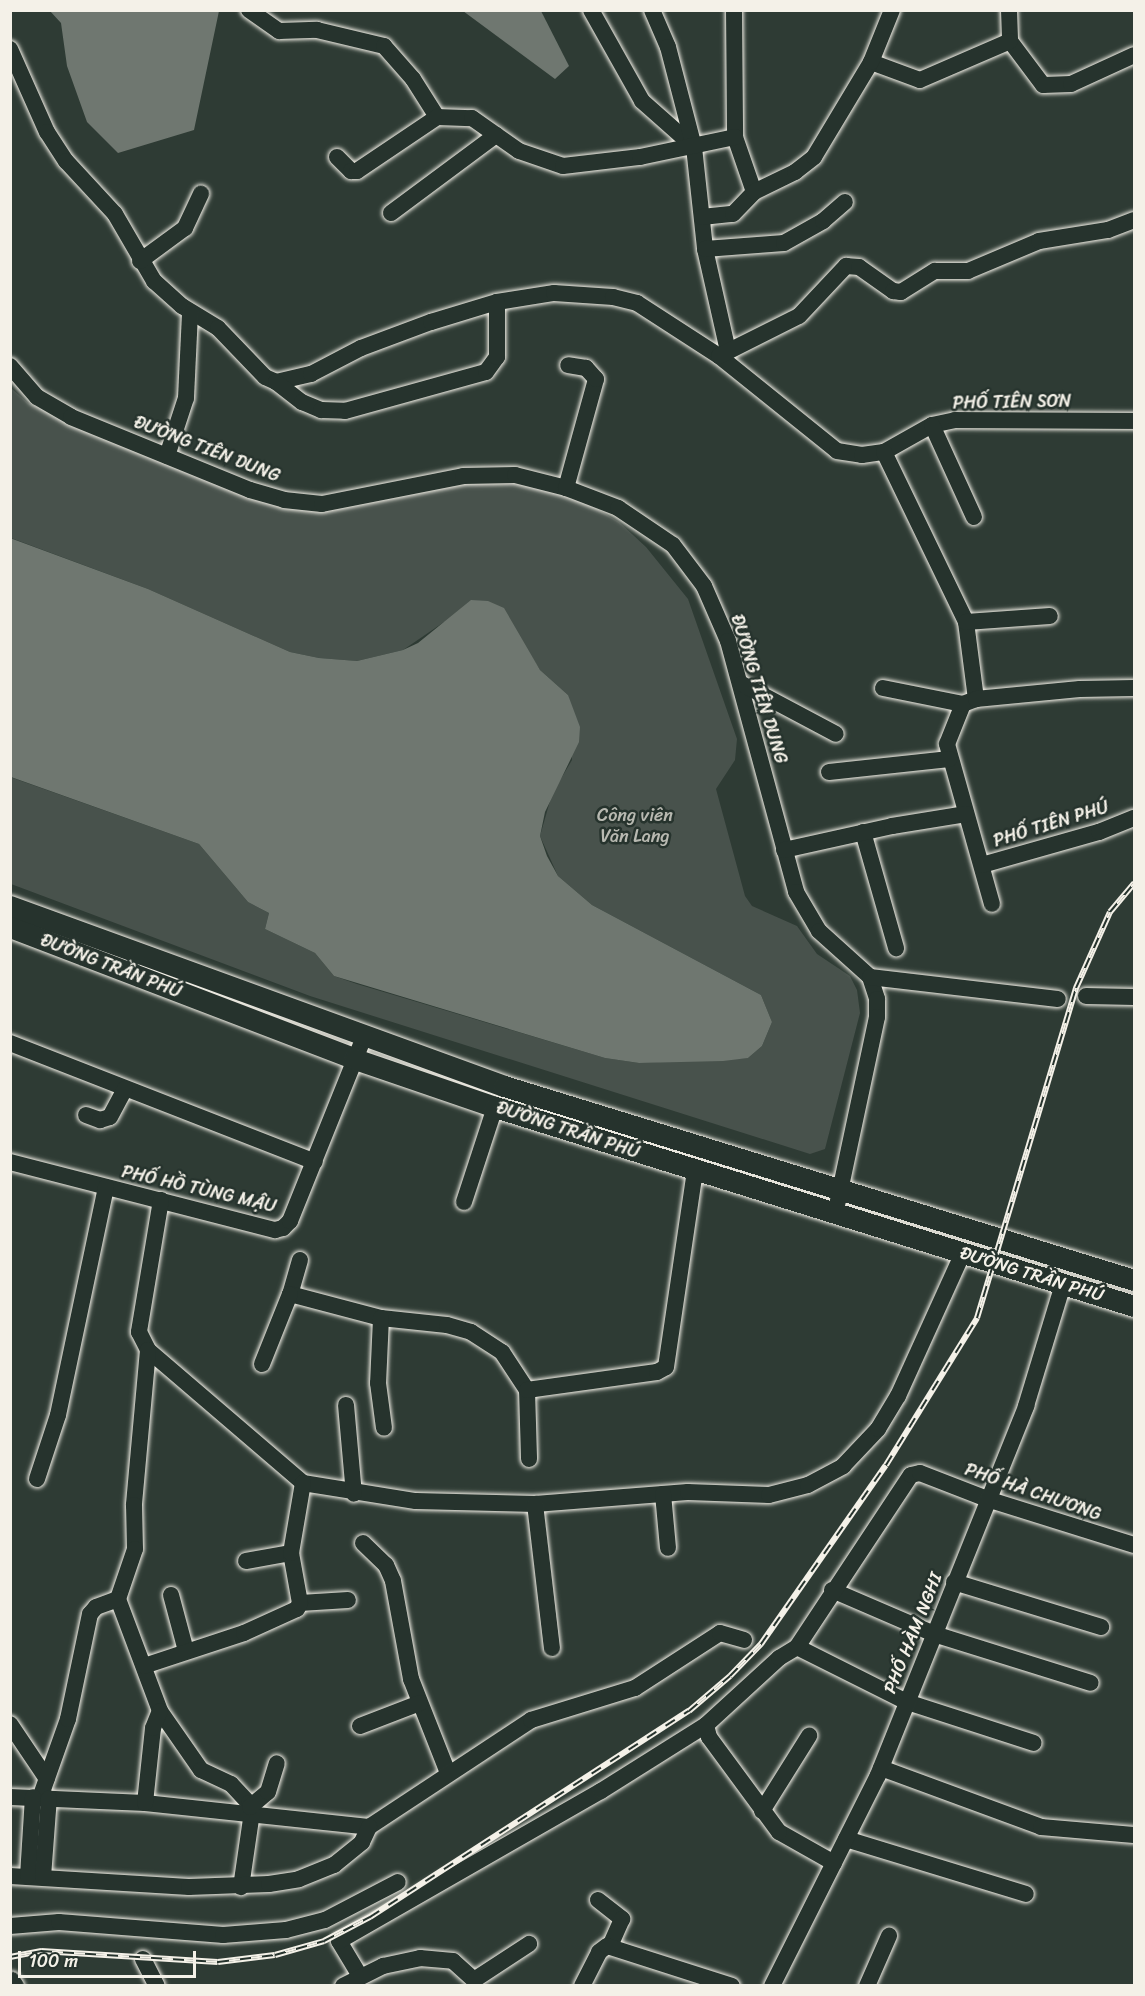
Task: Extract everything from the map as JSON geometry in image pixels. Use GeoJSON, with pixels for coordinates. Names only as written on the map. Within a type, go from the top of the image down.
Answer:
{"type":"FeatureCollection","features":[{"type":"Feature","properties":{"kind":"main road","name":"ĐƯỜNG TRẦN PHÚ"},"geometry":{"type":"LineString","coordinates":[[13,923],[364,1037],[504,1086],[1134,1280]]}},
{"type":"Feature","properties":{"kind":"main road","name":"ĐƯỜNG TRẦN PHÚ"},"geometry":{"type":"LineString","coordinates":[[13,923],[355,1059],[495,1107],[1134,1306]]}},
{"type":"Feature","properties":{"kind":"street"},"geometry":{"type":"LineString","coordinates":[[249,10],[279,32],[317,30],[384,46],[413,79],[437,117]]}},
{"type":"Feature","properties":{"kind":"street"},"geometry":{"type":"LineString","coordinates":[[591,10],[642,101],[694,147]]}},
{"type":"Feature","properties":{"kind":"street"},"geometry":{"type":"LineString","coordinates":[[652,10],[668,47],[694,147],[705,249],[724,353]]}},
{"type":"Feature","properties":{"kind":"street"},"geometry":{"type":"LineString","coordinates":[[734,10],[735,137],[754,192]]}},
{"type":"Feature","properties":{"kind":"street"},"geometry":{"type":"LineString","coordinates":[[702,217],[733,214],[754,192],[795,172],[814,157],[871,62],[892,10]]}},
{"type":"Feature","properties":{"kind":"street"},"geometry":{"type":"LineString","coordinates":[[1009,10],[1010,41],[1043,85],[1071,84],[1132,61]]}},
{"type":"Feature","properties":{"kind":"street"},"geometry":{"type":"LineString","coordinates":[[871,62],[920,80],[1010,41]]}},
{"type":"Feature","properties":{"kind":"street"},"geometry":{"type":"LineString","coordinates":[[10,49],[47,132],[66,162],[115,214],[140,261],[163,291],[190,312],[218,328],[265,377],[276,382],[302,402],[321,410],[345,411],[486,372],[497,357],[497,303]]}},
{"type":"Feature","properties":{"kind":"street"},"geometry":{"type":"LineString","coordinates":[[337,157],[351,171],[357,171],[437,117],[468,116],[519,151],[563,166],[694,147],[735,137]]}},
{"type":"Feature","properties":{"kind":"street"},"geometry":{"type":"LineString","coordinates":[[392,213],[496,135]]}},
{"type":"Feature","properties":{"kind":"street"},"geometry":{"type":"LineString","coordinates":[[140,261],[185,228],[201,193]]}},
{"type":"Feature","properties":{"kind":"street"},"geometry":{"type":"LineString","coordinates":[[705,249],[784,243],[823,221],[845,201]]}},
{"type":"Feature","properties":{"kind":"street"},"geometry":{"type":"LineString","coordinates":[[724,353],[799,316],[846,266],[859,267],[893,291],[901,292],[935,272],[968,271],[1039,241],[1108,230],[1134,220]]}},
{"type":"Feature","properties":{"kind":"street"},"geometry":{"type":"LineString","coordinates":[[276,382],[311,374],[361,348],[497,303],[554,293],[622,298],[637,303],[724,353]]}},
{"type":"Feature","properties":{"kind":"street"},"geometry":{"type":"LineString","coordinates":[[167,456],[186,398],[190,312]]}},
{"type":"Feature","properties":{"kind":"street","name":"PHỐ TIÊN SƠN"},"geometry":{"type":"LineString","coordinates":[[724,353],[837,451],[862,455],[884,452],[932,425],[980,419],[1134,421]]}},
{"type":"Feature","properties":{"kind":"street"},"geometry":{"type":"LineString","coordinates":[[566,488],[596,379],[586,368],[568,365]]}},
{"type":"Feature","properties":{"kind":"street","name":"ĐƯỜNG TIÊN DUNG"},"geometry":{"type":"LineString","coordinates":[[10,366],[37,397],[52,408],[250,490],[322,504],[416,483],[491,473],[566,488],[637,519],[687,559],[718,616],[742,684],[796,892],[819,931],[870,977]]}},
{"type":"Feature","properties":{"kind":"street"},"geometry":{"type":"LineString","coordinates":[[932,425],[974,517]]}},
{"type":"Feature","properties":{"kind":"street"},"geometry":{"type":"LineString","coordinates":[[884,452],[966,622],[970,702]]}},
{"type":"Feature","properties":{"kind":"street"},"geometry":{"type":"LineString","coordinates":[[966,622],[1050,616]]}},
{"type":"Feature","properties":{"kind":"street"},"geometry":{"type":"LineString","coordinates":[[742,684],[836,734]]}},
{"type":"Feature","properties":{"kind":"street"},"geometry":{"type":"LineString","coordinates":[[883,688],[970,702],[1080,689],[1134,688]]}},
{"type":"Feature","properties":{"kind":"street","name":"PHỐ TIÊN PHÚ"},"geometry":{"type":"LineString","coordinates":[[970,702],[949,732],[949,759],[982,865],[1099,832],[1134,818]]}},
{"type":"Feature","properties":{"kind":"street"},"geometry":{"type":"LineString","coordinates":[[829,772],[949,759]]}},
{"type":"Feature","properties":{"kind":"street"},"geometry":{"type":"LineString","coordinates":[[784,850],[863,832],[966,814]]}},
{"type":"Feature","properties":{"kind":"street"},"geometry":{"type":"LineString","coordinates":[[863,832],[896,948]]}},
{"type":"Feature","properties":{"kind":"street"},"geometry":{"type":"LineString","coordinates":[[982,865],[992,904]]}},
{"type":"Feature","properties":{"kind":"street"},"geometry":{"type":"LineString","coordinates":[[835,1214],[877,1017],[870,977],[1058,999]]}},
{"type":"Feature","properties":{"kind":"street"},"geometry":{"type":"LineString","coordinates":[[1086,996],[1134,997]]}},
{"type":"Feature","properties":{"kind":"street","name":"PHỐ HỒ TÙNG MẬU"},"geometry":{"type":"LineString","coordinates":[[10,1162],[275,1230],[283,1228],[290,1221],[364,1037]]}},
{"type":"Feature","properties":{"kind":"street"},"geometry":{"type":"LineString","coordinates":[[10,1043],[315,1162]]}},
{"type":"Feature","properties":{"kind":"street"},"geometry":{"type":"LineString","coordinates":[[86,1115],[100,1120],[110,1117],[125,1089]]}},
{"type":"Feature","properties":{"kind":"street"},"geometry":{"type":"LineString","coordinates":[[464,1202],[495,1107]]}},
{"type":"Feature","properties":{"kind":"street"},"geometry":{"type":"LineString","coordinates":[[527,1390],[657,1372],[666,1367],[695,1170]]}},
{"type":"Feature","properties":{"kind":"street"},"geometry":{"type":"LineString","coordinates":[[37,1479],[58,1415],[106,1187]]}},
{"type":"Feature","properties":{"kind":"street"},"geometry":{"type":"LineString","coordinates":[[161,1200],[139,1332],[148,1350],[303,1483],[354,1494],[442,1503],[535,1504],[663,1494],[790,1493],[843,1466],[878,1429],[898,1396],[963,1252]]}},
{"type":"Feature","properties":{"kind":"street"},"geometry":{"type":"LineString","coordinates":[[262,1364],[290,1294],[300,1260]]}},
{"type":"Feature","properties":{"kind":"street","name":"PHỐ HÀM NGHI"},"geometry":{"type":"LineString","coordinates":[[772,1986],[881,1768],[1026,1406],[1064,1284]]}},
{"type":"Feature","properties":{"kind":"street"},"geometry":{"type":"LineString","coordinates":[[290,1294],[381,1318],[437,1323],[471,1332],[502,1352],[527,1390],[529,1459]]}},
{"type":"Feature","properties":{"kind":"street"},"geometry":{"type":"LineString","coordinates":[[381,1318],[378,1383],[384,1428]]}},
{"type":"Feature","properties":{"kind":"street"},"geometry":{"type":"LineString","coordinates":[[148,1350],[134,1505],[135,1550],[118,1599],[160,1711],[201,1770],[240,1790],[251,1809],[242,1887]]}},
{"type":"Feature","properties":{"kind":"street"},"geometry":{"type":"LineString","coordinates":[[346,1405],[354,1494]]}},
{"type":"Feature","properties":{"kind":"street","name":"PHỐ HÀ CHƯƠNG"},"geometry":{"type":"LineString","coordinates":[[832,1590],[908,1479],[920,1473],[987,1499],[1134,1545]]}},
{"type":"Feature","properties":{"kind":"street"},"geometry":{"type":"LineString","coordinates":[[300,1603],[291,1553],[303,1483]]}},
{"type":"Feature","properties":{"kind":"street"},"geometry":{"type":"LineString","coordinates":[[663,1494],[668,1548]]}},
{"type":"Feature","properties":{"kind":"street"},"geometry":{"type":"LineString","coordinates":[[535,1504],[552,1648]]}},
{"type":"Feature","properties":{"kind":"street"},"geometry":{"type":"LineString","coordinates":[[363,1543],[386,1565],[393,1581],[407,1662],[420,1703],[448,1773]]}},
{"type":"Feature","properties":{"kind":"street"},"geometry":{"type":"LineString","coordinates":[[246,1561],[291,1553]]}},
{"type":"Feature","properties":{"kind":"street"},"geometry":{"type":"LineString","coordinates":[[954,1582],[1101,1627]]}},
{"type":"Feature","properties":{"kind":"street"},"geometry":{"type":"LineString","coordinates":[[360,1976],[339,1941],[601,1791],[706,1725],[779,1658],[797,1647],[832,1590],[934,1634],[1091,1683]]}},
{"type":"Feature","properties":{"kind":"street"},"geometry":{"type":"LineString","coordinates":[[171,1595],[186,1651]]}},
{"type":"Feature","properties":{"kind":"street"},"geometry":{"type":"LineString","coordinates":[[35,1876],[40,1798],[68,1719],[90,1614],[96,1606],[118,1599]]}},
{"type":"Feature","properties":{"kind":"street"},"geometry":{"type":"LineString","coordinates":[[144,1666],[290,1615],[300,1603],[348,1600]]}},
{"type":"Feature","properties":{"kind":"street"},"geometry":{"type":"LineString","coordinates":[[10,1876],[242,1887],[291,1881],[317,1873],[353,1851],[369,1827],[448,1773],[541,1716],[645,1683],[720,1633],[744,1640]]}},
{"type":"Feature","properties":{"kind":"street"},"geometry":{"type":"LineString","coordinates":[[797,1647],[907,1702],[1034,1743]]}},
{"type":"Feature","properties":{"kind":"street"},"geometry":{"type":"LineString","coordinates":[[360,1726],[420,1703]]}},
{"type":"Feature","properties":{"kind":"street"},"geometry":{"type":"LineString","coordinates":[[145,1803],[153,1728],[160,1711]]}},
{"type":"Feature","properties":{"kind":"street"},"geometry":{"type":"LineString","coordinates":[[10,1725],[47,1779]]}},
{"type":"Feature","properties":{"kind":"street"},"geometry":{"type":"LineString","coordinates":[[706,1725],[709,1737],[762,1811],[785,1838],[834,1863]]}},
{"type":"Feature","properties":{"kind":"street"},"geometry":{"type":"LineString","coordinates":[[762,1811],[809,1736]]}},
{"type":"Feature","properties":{"kind":"street"},"geometry":{"type":"LineString","coordinates":[[251,1809],[268,1792],[277,1763]]}},
{"type":"Feature","properties":{"kind":"street"},"geometry":{"type":"LineString","coordinates":[[881,1768],[1041,1827],[1134,1835]]}},
{"type":"Feature","properties":{"kind":"street"},"geometry":{"type":"LineString","coordinates":[[10,1797],[251,1809],[369,1827]]}},
{"type":"Feature","properties":{"kind":"street"},"geometry":{"type":"LineString","coordinates":[[846,1839],[1026,1894]]}},
{"type":"Feature","properties":{"kind":"street"},"geometry":{"type":"LineString","coordinates":[[10,1926],[69,1922],[198,1935],[274,1931],[326,1920],[398,1882]]}},
{"type":"Feature","properties":{"kind":"street"},"geometry":{"type":"LineString","coordinates":[[598,1900],[622,1918],[610,1947]]}},
{"type":"Feature","properties":{"kind":"street"},"geometry":{"type":"LineString","coordinates":[[867,1986],[889,1936]]}},
{"type":"Feature","properties":{"kind":"street"},"geometry":{"type":"LineString","coordinates":[[343,1986],[360,1976],[399,1961],[438,1958],[453,1961],[474,1983],[530,1944]]}},
{"type":"Feature","properties":{"kind":"street"},"geometry":{"type":"LineString","coordinates":[[582,1986],[599,1952],[610,1947],[732,1986]]}},
{"type":"Feature","properties":{"kind":"street"},"geometry":{"type":"LineString","coordinates":[[143,1959],[157,1986]]}},
{"type":"Feature","properties":{"kind":"green space","name":"Công viên Văn Lang"},"geometry":{"type":"Polygon","coordinates":[[[11,388],[28,403],[111,440],[283,503],[411,485],[523,482],[583,501],[619,522],[646,547],[688,599],[737,739],[735,760],[716,789],[745,896],[752,906],[797,926],[817,954],[850,976],[857,990],[860,1013],[825,1149],[810,1154],[310,996],[11,884],[10,777],[199,844],[248,902],[269,913],[265,929],[315,953],[334,976],[357,984],[605,1058],[639,1063],[748,1058],[762,1046],[772,1022],[761,995],[592,905],[558,876],[540,836],[552,794],[572,760],[568,695],[540,670],[521,640],[444,622],[403,650],[357,661],[319,658],[290,652],[148,589],[11,538],[11,388]]]}},
{"type":"Feature","properties":{"kind":"shaded area"},"geometry":{"type":"Polygon","coordinates":[[[50,11],[219,11],[194,130],[118,153],[87,122],[67,66],[61,23],[50,11]]]}},
{"type":"Feature","properties":{"kind":"shaded area"},"geometry":{"type":"Polygon","coordinates":[[[463,11],[541,11],[569,66],[555,79],[463,11]]]}},
{"type":"Feature","properties":{"kind":"shaded area"},"geometry":{"type":"Polygon","coordinates":[[[10,538],[148,589],[290,652],[319,658],[357,661],[403,650],[418,643],[471,600],[488,601],[504,608],[540,670],[568,695],[580,727],[579,742],[545,812],[540,836],[547,856],[558,876],[592,905],[761,995],[772,1022],[762,1046],[748,1058],[723,1061],[639,1063],[605,1058],[334,976],[315,953],[265,929],[269,913],[248,902],[199,844],[11,777],[10,538]]]}},
{"type":"Feature","properties":{"kind":"railway"},"geometry":{"type":"LineString","coordinates":[[10,1957],[41,1951],[218,1962],[275,1955],[324,1941],[370,1917],[689,1711],[730,1676],[761,1644],[886,1465],[977,1318],[1076,988],[1110,912],[1134,883]]}}]}
